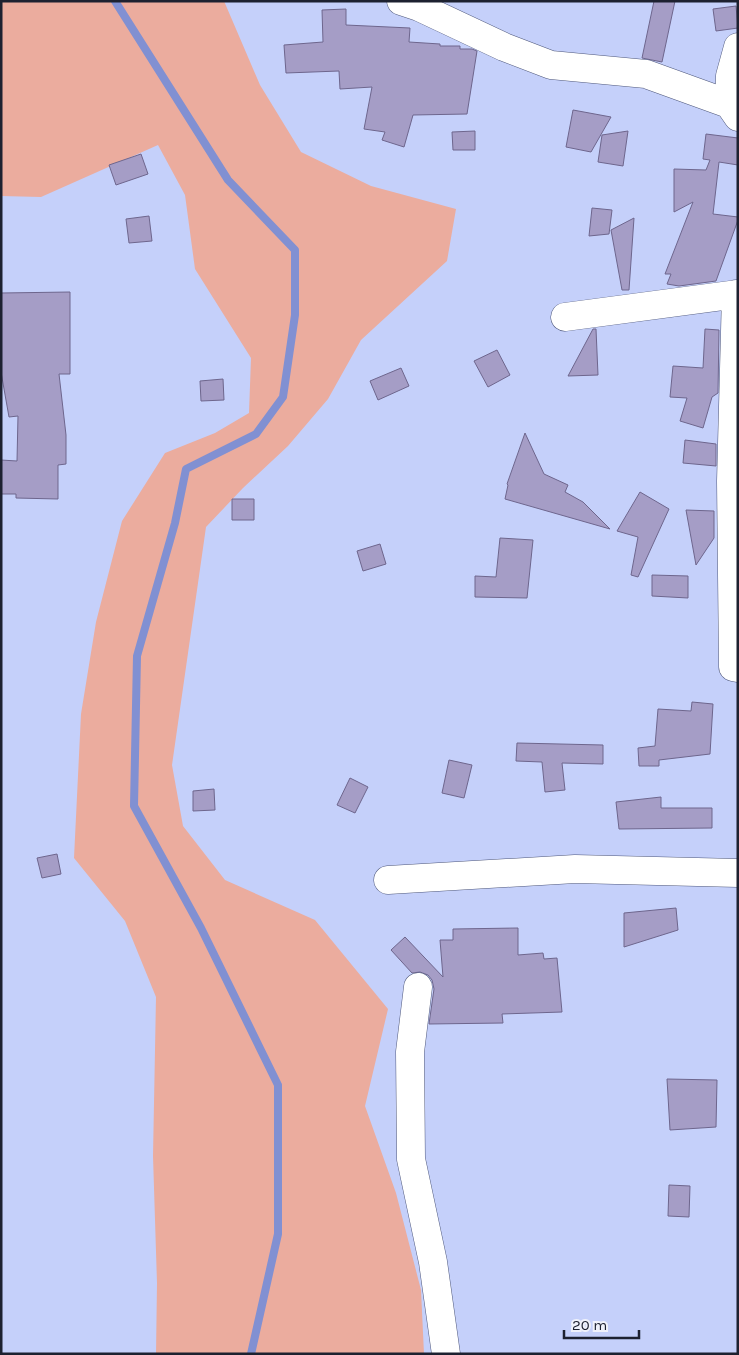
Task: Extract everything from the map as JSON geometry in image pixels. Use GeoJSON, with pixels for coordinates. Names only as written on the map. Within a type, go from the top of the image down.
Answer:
{"type":"FeatureCollection","features":[{"type":"Feature","properties":{"kind":"street"},"geometry":{"type":"LineString","coordinates":[[401,1],[419,7],[504,47],[551,65],[646,74],[735,108],[730,76],[738,46]]}},
{"type":"Feature","properties":{"kind":"street"},"geometry":{"type":"LineString","coordinates":[[565,317],[737,294],[733,667],[738,668]]}},
{"type":"Feature","properties":{"kind":"street"},"geometry":{"type":"LineString","coordinates":[[388,880],[575,869],[738,873]]}},
{"type":"Feature","properties":{"kind":"street"},"geometry":{"type":"LineString","coordinates":[[418,987],[410,1052],[411,1159],[433,1262],[446,1354]]}},
{"type":"Feature","properties":{"kind":"shaded area"},"geometry":{"type":"Polygon","coordinates":[[[1,1],[224,1],[260,85],[301,152],[371,186],[456,209],[447,261],[361,340],[328,399],[288,446],[243,488],[206,527],[172,765],[183,826],[225,880],[315,920],[388,1009],[365,1106],[396,1193],[421,1290],[424,1354],[156,1354],[157,1283],[153,1156],[156,997],[125,921],[74,858],[81,714],[96,622],[122,521],[165,453],[215,433],[249,413],[251,358],[195,269],[185,195],[158,145],[41,197],[1,196],[1,1]]]}},
{"type":"Feature","properties":{"kind":"building"},"geometry":{"type":"Polygon","coordinates":[[[654,1],[675,1],[662,62],[642,58],[654,1]]]}},
{"type":"Feature","properties":{"kind":"building"},"geometry":{"type":"Polygon","coordinates":[[[736,6],[738,28],[716,31],[713,9],[736,6]]]}},
{"type":"Feature","properties":{"kind":"building"},"geometry":{"type":"Polygon","coordinates":[[[346,9],[346,25],[410,28],[409,42],[440,44],[440,46],[460,46],[460,49],[477,51],[467,114],[413,115],[404,147],[382,140],[385,132],[364,129],[372,87],[340,89],[339,71],[286,73],[284,45],[323,42],[322,10],[346,9]]]}},
{"type":"Feature","properties":{"kind":"building"},"geometry":{"type":"Polygon","coordinates":[[[573,110],[611,117],[591,152],[566,147],[573,110]]]}},
{"type":"Feature","properties":{"kind":"building"},"geometry":{"type":"Polygon","coordinates":[[[475,131],[475,150],[453,150],[452,132],[475,131]]]}},
{"type":"Feature","properties":{"kind":"building"},"geometry":{"type":"Polygon","coordinates":[[[628,131],[623,166],[598,162],[602,135],[628,131]]]}},
{"type":"Feature","properties":{"kind":"building"},"geometry":{"type":"Polygon","coordinates":[[[706,134],[738,138],[738,165],[719,162],[713,214],[738,217],[738,220],[716,281],[679,286],[667,284],[671,274],[665,274],[693,202],[674,212],[674,169],[706,170],[710,160],[703,159],[706,134]]]}},
{"type":"Feature","properties":{"kind":"building"},"geometry":{"type":"Polygon","coordinates":[[[141,154],[148,174],[116,185],[109,165],[141,154]]]}},
{"type":"Feature","properties":{"kind":"building"},"geometry":{"type":"Polygon","coordinates":[[[592,208],[612,210],[609,234],[589,236],[592,208]]]}},
{"type":"Feature","properties":{"kind":"building"},"geometry":{"type":"Polygon","coordinates":[[[149,216],[152,241],[129,243],[126,219],[149,216]]]}},
{"type":"Feature","properties":{"kind":"building"},"geometry":{"type":"Polygon","coordinates":[[[634,218],[629,290],[622,290],[611,230],[634,218]]]}},
{"type":"Feature","properties":{"kind":"building"},"geometry":{"type":"Polygon","coordinates":[[[70,292],[70,374],[59,374],[66,435],[66,464],[58,465],[58,499],[16,498],[16,494],[1,494],[1,460],[17,461],[18,416],[9,417],[1,372],[1,293],[70,292]]]}},
{"type":"Feature","properties":{"kind":"building"},"geometry":{"type":"Polygon","coordinates":[[[593,329],[596,329],[598,375],[568,376],[593,329]]]}},
{"type":"Feature","properties":{"kind":"building"},"geometry":{"type":"Polygon","coordinates":[[[705,329],[719,330],[718,393],[712,397],[703,428],[680,421],[687,398],[670,397],[673,366],[703,368],[705,329]]]}},
{"type":"Feature","properties":{"kind":"building"},"geometry":{"type":"Polygon","coordinates":[[[497,350],[510,375],[488,387],[474,361],[497,350]]]}},
{"type":"Feature","properties":{"kind":"building"},"geometry":{"type":"Polygon","coordinates":[[[401,368],[409,386],[378,400],[370,381],[401,368]]]}},
{"type":"Feature","properties":{"kind":"building"},"geometry":{"type":"Polygon","coordinates":[[[223,379],[224,400],[201,401],[200,381],[223,379]]]}},
{"type":"Feature","properties":{"kind":"building"},"geometry":{"type":"Polygon","coordinates":[[[525,433],[544,474],[568,485],[565,492],[583,502],[610,529],[505,499],[507,484],[525,433]]]}},
{"type":"Feature","properties":{"kind":"building"},"geometry":{"type":"Polygon","coordinates":[[[685,440],[716,444],[716,466],[683,463],[685,440]]]}},
{"type":"Feature","properties":{"kind":"building"},"geometry":{"type":"Polygon","coordinates":[[[640,492],[669,509],[638,577],[631,575],[638,537],[617,531],[640,492]]]}},
{"type":"Feature","properties":{"kind":"building"},"geometry":{"type":"Polygon","coordinates":[[[232,499],[254,499],[254,520],[232,520],[232,499]]]}},
{"type":"Feature","properties":{"kind":"building"},"geometry":{"type":"Polygon","coordinates":[[[686,510],[714,511],[714,538],[696,565],[686,510]]]}},
{"type":"Feature","properties":{"kind":"building"},"geometry":{"type":"Polygon","coordinates":[[[500,538],[533,540],[527,598],[475,597],[475,576],[496,577],[500,538]]]}},
{"type":"Feature","properties":{"kind":"building"},"geometry":{"type":"Polygon","coordinates":[[[380,544],[386,564],[363,571],[357,551],[380,544]]]}},
{"type":"Feature","properties":{"kind":"building"},"geometry":{"type":"Polygon","coordinates":[[[652,575],[688,576],[688,598],[652,596],[652,575]]]}},
{"type":"Feature","properties":{"kind":"building"},"geometry":{"type":"Polygon","coordinates":[[[692,702],[713,704],[710,754],[659,760],[659,766],[639,766],[638,748],[655,746],[658,709],[691,711],[692,702]]]}},
{"type":"Feature","properties":{"kind":"building"},"geometry":{"type":"Polygon","coordinates":[[[517,743],[603,745],[603,764],[562,763],[565,790],[545,792],[542,762],[516,761],[517,743]]]}},
{"type":"Feature","properties":{"kind":"building"},"geometry":{"type":"Polygon","coordinates":[[[449,760],[472,765],[464,798],[442,793],[449,760]]]}},
{"type":"Feature","properties":{"kind":"building"},"geometry":{"type":"Polygon","coordinates":[[[350,778],[368,787],[355,813],[337,805],[350,778]]]}},
{"type":"Feature","properties":{"kind":"building"},"geometry":{"type":"Polygon","coordinates":[[[214,789],[215,810],[193,811],[193,791],[214,789]]]}},
{"type":"Feature","properties":{"kind":"building"},"geometry":{"type":"Polygon","coordinates":[[[661,797],[661,808],[712,808],[712,828],[619,829],[616,802],[661,797]]]}},
{"type":"Feature","properties":{"kind":"building"},"geometry":{"type":"Polygon","coordinates":[[[57,854],[61,874],[42,878],[37,858],[57,854]]]}},
{"type":"Feature","properties":{"kind":"building"},"geometry":{"type":"Polygon","coordinates":[[[676,908],[678,930],[624,947],[624,913],[676,908]]]}},
{"type":"Feature","properties":{"kind":"building"},"geometry":{"type":"Polygon","coordinates":[[[518,928],[518,955],[543,953],[544,959],[557,958],[562,1012],[502,1014],[503,1023],[429,1024],[434,989],[432,980],[428,975],[420,972],[412,973],[391,950],[405,937],[443,977],[440,940],[453,940],[453,929],[518,928]]]}},
{"type":"Feature","properties":{"kind":"building"},"geometry":{"type":"Polygon","coordinates":[[[667,1079],[717,1080],[716,1127],[670,1130],[667,1079]]]}},
{"type":"Feature","properties":{"kind":"building"},"geometry":{"type":"Polygon","coordinates":[[[669,1185],[690,1186],[689,1217],[668,1216],[669,1185]]]}},
{"type":"Feature","properties":{"kind":"waterway"},"geometry":{"type":"LineString","coordinates":[[115,1],[228,180],[295,250],[295,315],[283,397],[256,434],[186,469],[175,523],[137,656],[134,806],[201,928],[278,1085],[278,1234],[251,1354]]}}]}
